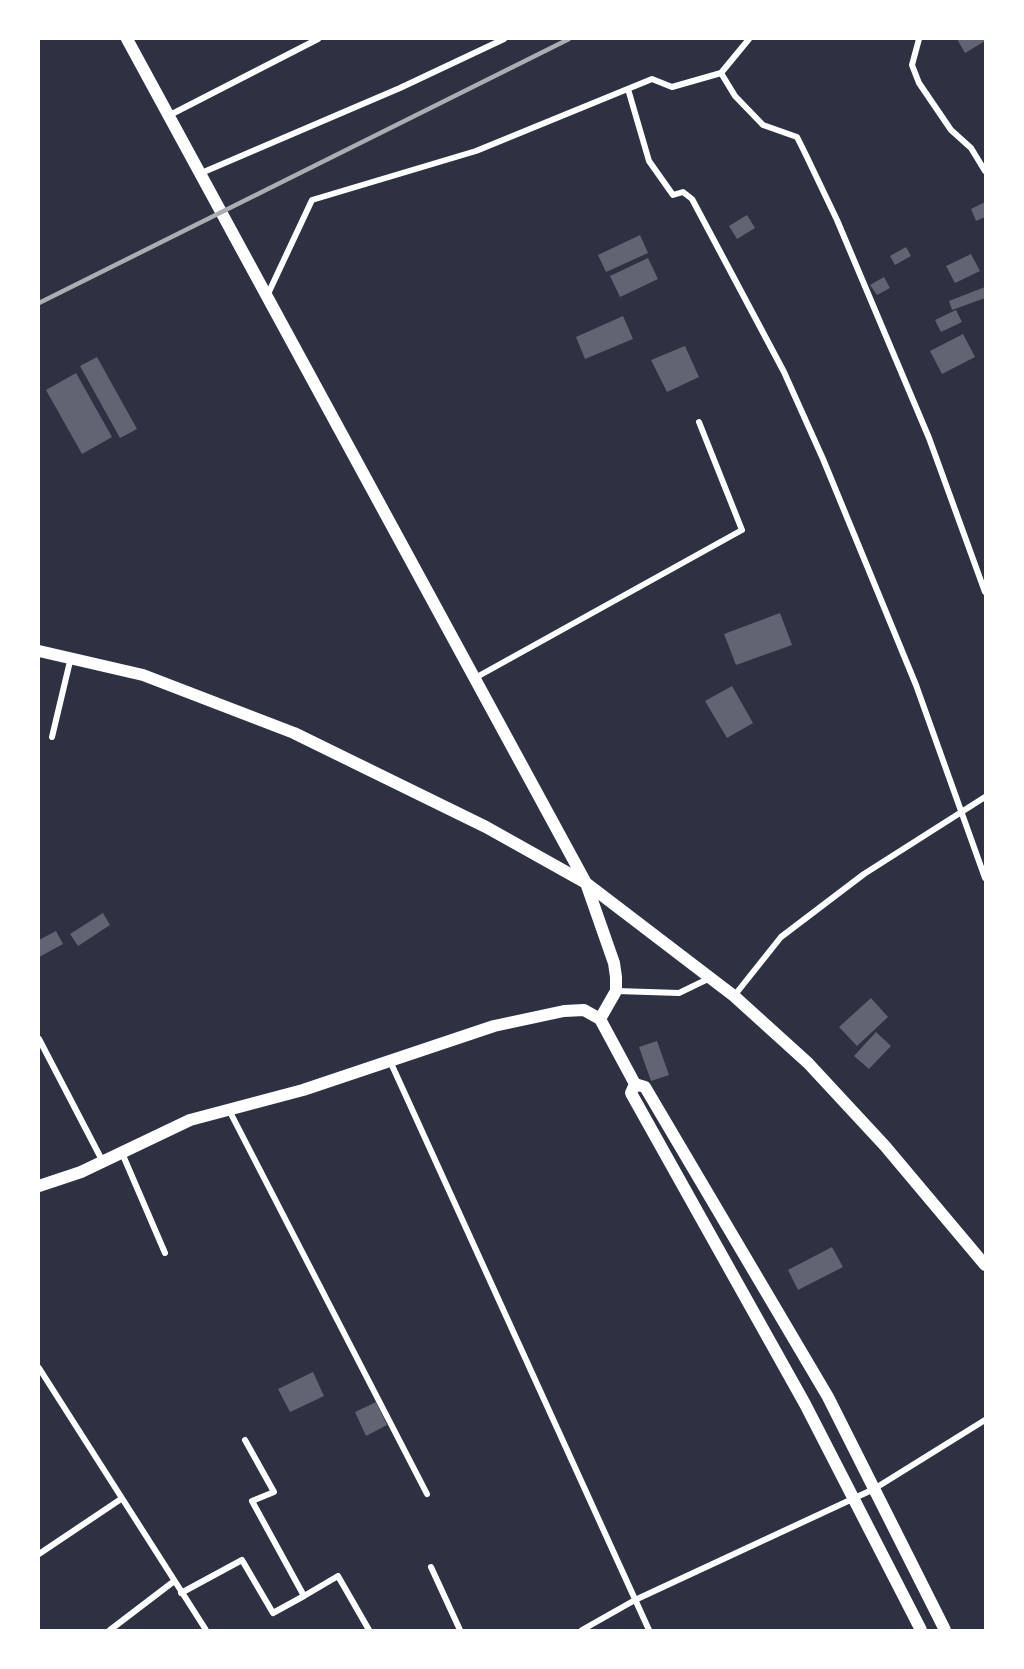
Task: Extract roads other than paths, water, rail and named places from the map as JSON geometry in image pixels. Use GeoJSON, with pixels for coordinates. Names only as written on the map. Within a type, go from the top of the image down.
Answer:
{"type":"FeatureCollection","features":[{"type":"Feature","properties":{"kind":"main road"},"geometry":{"type":"LineString","coordinates":[[127,39],[585,883],[614,963],[616,991],[600,1019]]}},
{"type":"Feature","properties":{"kind":"main road"},"geometry":{"type":"LineString","coordinates":[[39,651],[71,656],[143,675],[294,733],[486,827],[585,883],[734,996],[843,1099],[985,1265]]}},
{"type":"Feature","properties":{"kind":"main road"},"geometry":{"type":"LineString","coordinates":[[39,1186],[103,1162],[190,1120],[303,1090],[494,1026],[564,1011],[584,1010],[600,1019],[635,1084],[645,1087],[828,1397],[945,1630]]}},
{"type":"Feature","properties":{"kind":"main road"},"geometry":{"type":"LineString","coordinates":[[635,1084],[631,1093],[805,1404],[921,1630]]}},
{"type":"Feature","properties":{"kind":"street"},"geometry":{"type":"LineString","coordinates":[[167,116],[318,39]]}},
{"type":"Feature","properties":{"kind":"street"},"geometry":{"type":"LineString","coordinates":[[201,178],[504,39]]}},
{"type":"Feature","properties":{"kind":"street"},"geometry":{"type":"LineString","coordinates":[[267,296],[312,200],[477,151],[652,79],[672,87],[721,73],[749,39]]}},
{"type":"Feature","properties":{"kind":"street"},"geometry":{"type":"LineString","coordinates":[[919,39],[912,65],[919,83],[951,130],[971,148],[985,171]]}},
{"type":"Feature","properties":{"kind":"street"},"geometry":{"type":"LineString","coordinates":[[721,73],[735,96],[763,125],[797,137],[837,220],[929,438],[985,592]]}},
{"type":"Feature","properties":{"kind":"street"},"geometry":{"type":"LineString","coordinates":[[628,89],[649,162],[673,195],[683,192],[692,199],[784,372],[823,459],[908,664],[985,878]]}},
{"type":"Feature","properties":{"kind":"street"},"geometry":{"type":"LineString","coordinates":[[475,678],[742,530],[699,422]]}},
{"type":"Feature","properties":{"kind":"street"},"geometry":{"type":"LineString","coordinates":[[52,737],[71,656]]}},
{"type":"Feature","properties":{"kind":"street"},"geometry":{"type":"LineString","coordinates":[[734,996],[781,937],[864,874],[985,797]]}},
{"type":"Feature","properties":{"kind":"street"},"geometry":{"type":"LineString","coordinates":[[616,991],[679,993],[710,978]]}},
{"type":"Feature","properties":{"kind":"street"},"geometry":{"type":"LineString","coordinates":[[39,1039],[103,1162]]}},
{"type":"Feature","properties":{"kind":"street"},"geometry":{"type":"LineString","coordinates":[[390,1061],[649,1630]]}},
{"type":"Feature","properties":{"kind":"street"},"geometry":{"type":"LineString","coordinates":[[229,1109],[427,1494]]}},
{"type":"Feature","properties":{"kind":"street"},"geometry":{"type":"LineString","coordinates":[[121,1153],[165,1253]]}},
{"type":"Feature","properties":{"kind":"street"},"geometry":{"type":"LineString","coordinates":[[39,1368],[206,1630]]}},
{"type":"Feature","properties":{"kind":"street"},"geometry":{"type":"LineString","coordinates":[[582,1630],[635,1600],[874,1489],[985,1420]]}},
{"type":"Feature","properties":{"kind":"street"},"geometry":{"type":"LineString","coordinates":[[246,1440],[273,1492],[252,1501],[304,1596]]}},
{"type":"Feature","properties":{"kind":"street"},"geometry":{"type":"LineString","coordinates":[[39,1554],[121,1499]]}},
{"type":"Feature","properties":{"kind":"street"},"geometry":{"type":"LineString","coordinates":[[181,1593],[242,1560],[273,1613],[338,1576],[369,1630]]}},
{"type":"Feature","properties":{"kind":"street"},"geometry":{"type":"LineString","coordinates":[[431,1567],[460,1630]]}},
{"type":"Feature","properties":{"kind":"street"},"geometry":{"type":"LineString","coordinates":[[110,1630],[173,1581]]}},
{"type":"Feature","properties":{"kind":"railway"},"geometry":{"type":"LineString","coordinates":[[39,303],[569,39]]}}]}
